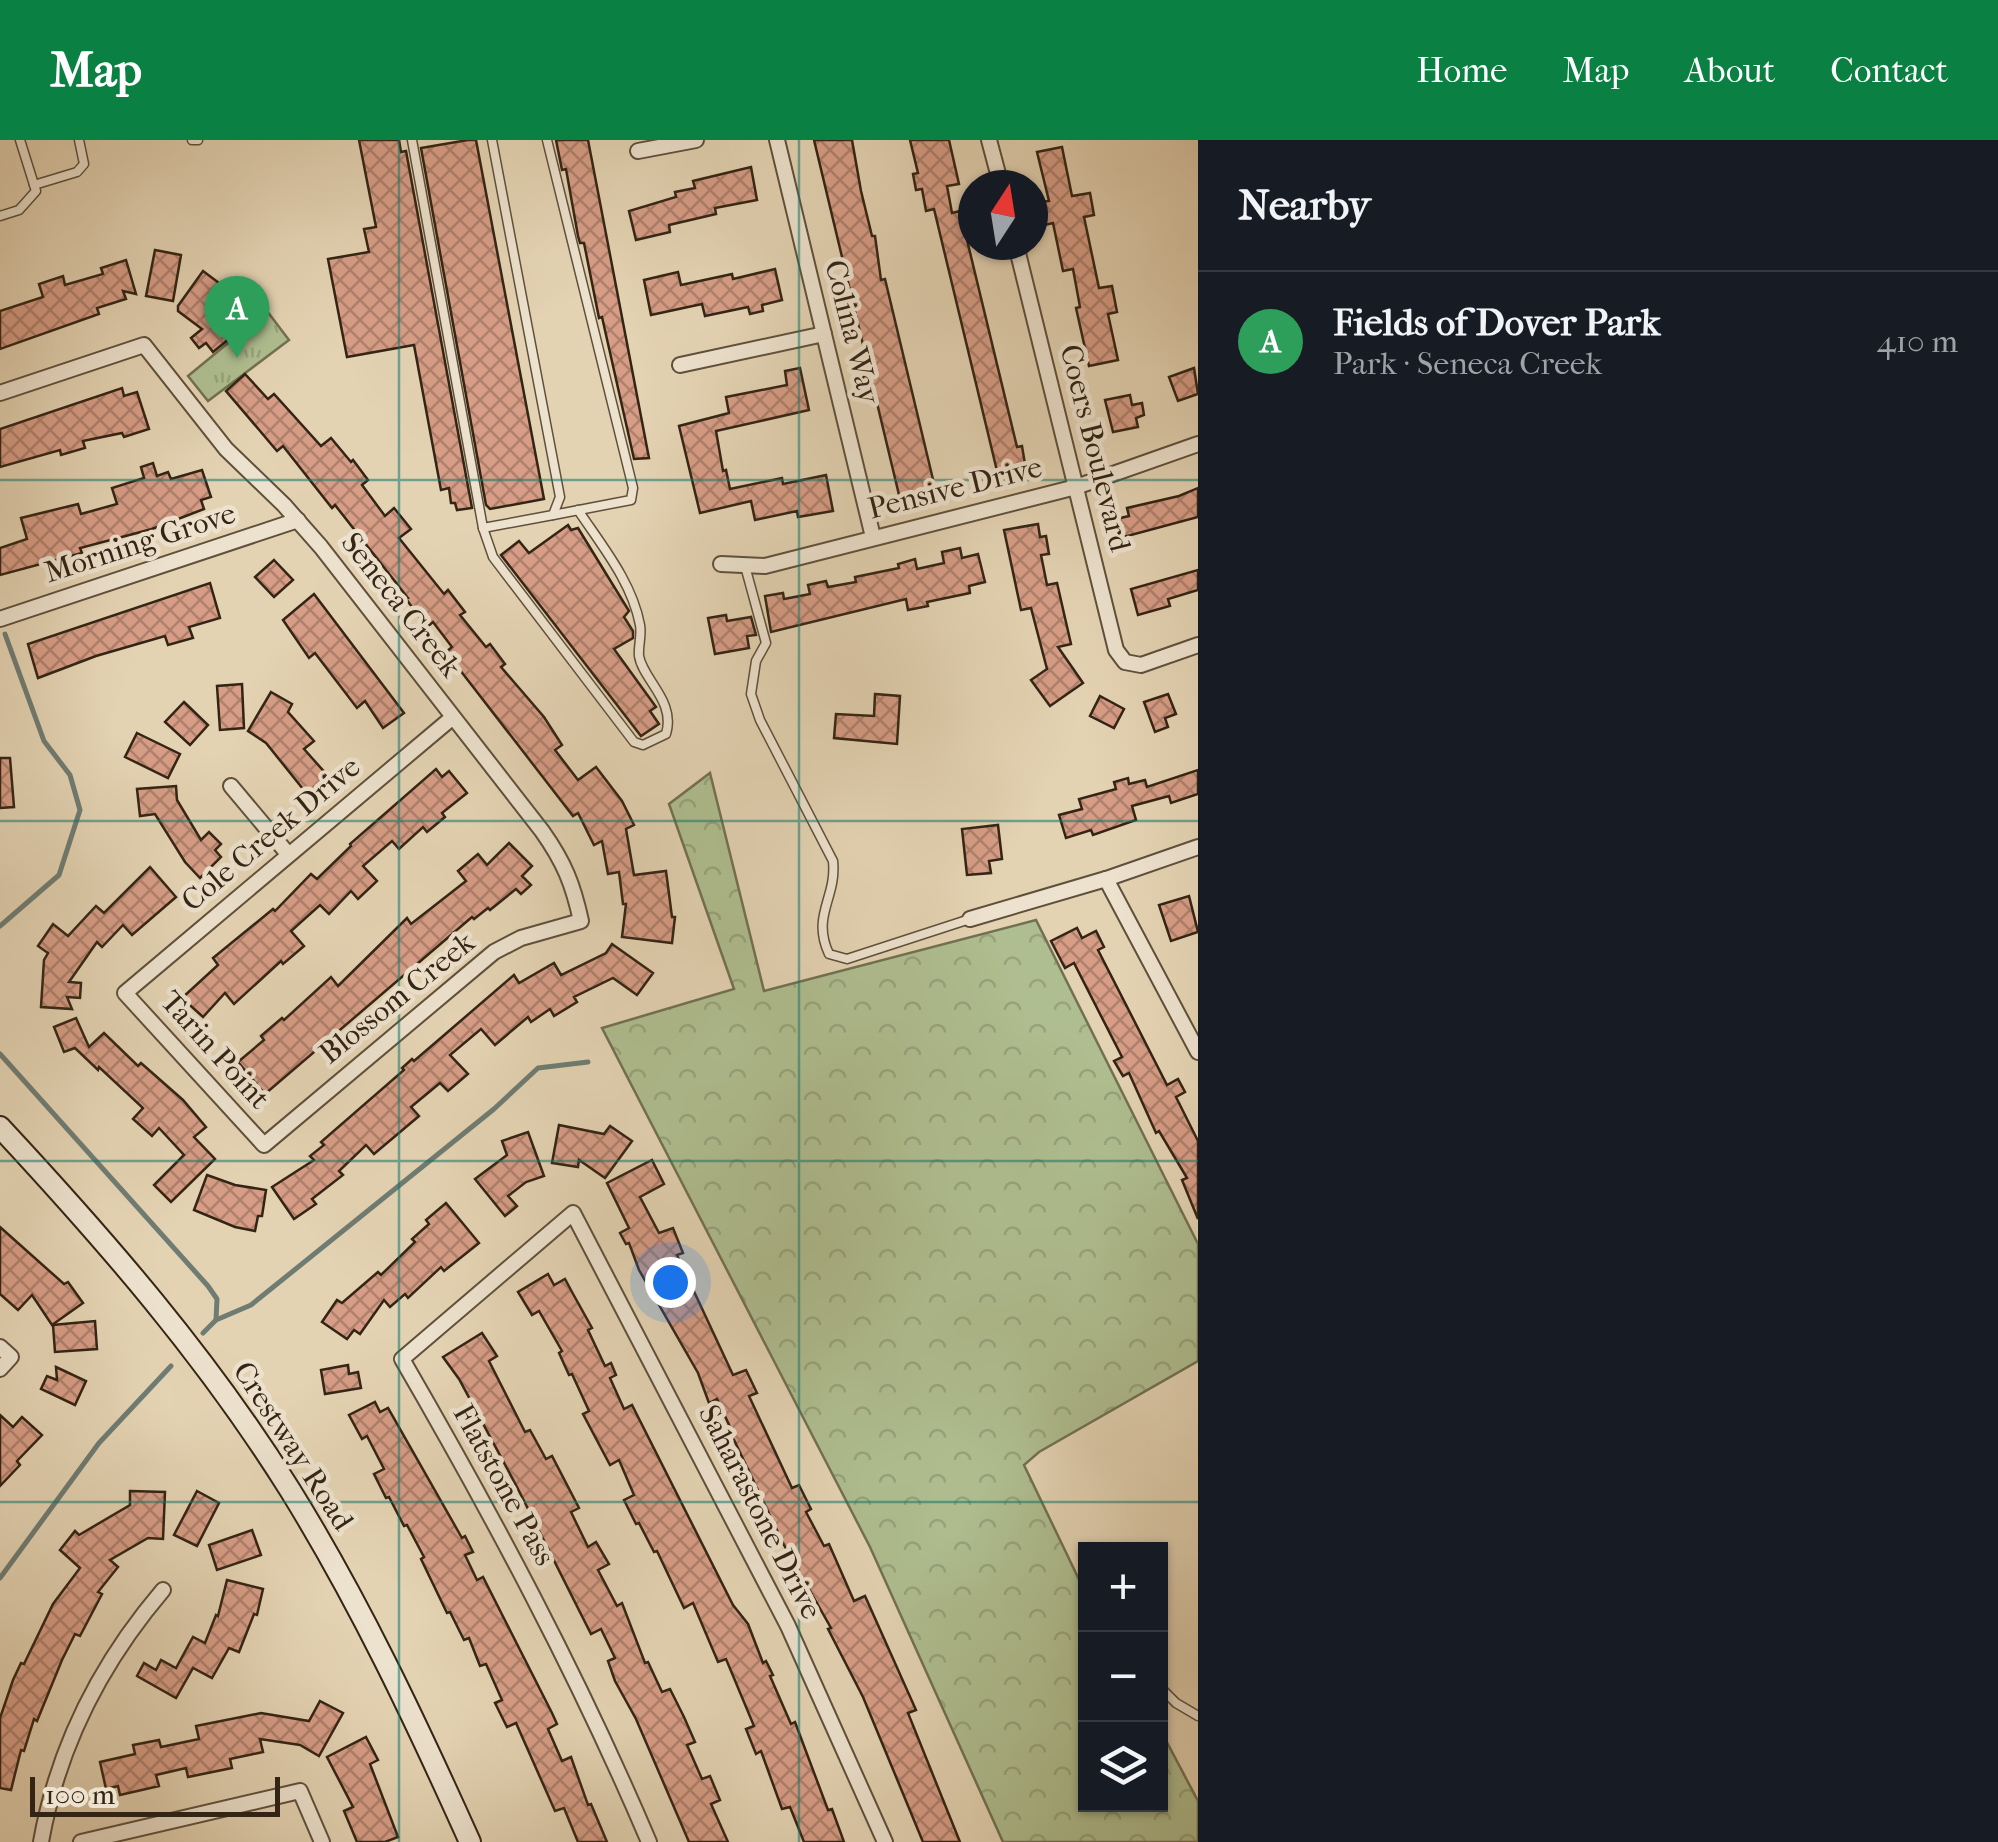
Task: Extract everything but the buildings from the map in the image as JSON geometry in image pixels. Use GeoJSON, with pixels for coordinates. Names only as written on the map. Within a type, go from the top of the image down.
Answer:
{"type":"FeatureCollection","features":[{"type":"Feature","properties":{"kind":"street"},"geometry":{"type":"LineString","coordinates":[[638,150],[696,140]]}},
{"type":"Feature","properties":{"kind":"street","name":"Colina Way"},"geometry":{"type":"LineString","coordinates":[[777,140],[872,537]]}},
{"type":"Feature","properties":{"kind":"street"},"geometry":{"type":"LineString","coordinates":[[990,140],[997,170]]}},
{"type":"Feature","properties":{"kind":"street","name":"Coers Boulevard"},"geometry":{"type":"LineString","coordinates":[[1020,260],[1116,650],[1125,662],[1141,665],[1198,645]]}},
{"type":"Feature","properties":{"kind":"street"},"geometry":{"type":"LineString","coordinates":[[680,366],[824,334]]}},
{"type":"Feature","properties":{"kind":"street","name":"Seneca Creek"},"geometry":{"type":"LineString","coordinates":[[0,393],[144,345],[226,449],[298,520],[565,864],[581,921]]}},
{"type":"Feature","properties":{"kind":"street","name":"Pensive Drive"},"geometry":{"type":"LineString","coordinates":[[721,564],[766,566],[1076,487],[1198,444]]}},
{"type":"Feature","properties":{"kind":"street","name":"Morning Grove"},"geometry":{"type":"LineString","coordinates":[[0,619],[298,520]]}},
{"type":"Feature","properties":{"kind":"street","name":"Cole Creek Drive"},"geometry":{"type":"LineString","coordinates":[[125,993],[453,717]]}},
{"type":"Feature","properties":{"kind":"street"},"geometry":{"type":"LineString","coordinates":[[231,786],[288,854]]}},
{"type":"Feature","properties":{"kind":"street"},"geometry":{"type":"LineString","coordinates":[[970,919],[1198,846]]}},
{"type":"Feature","properties":{"kind":"street"},"geometry":{"type":"LineString","coordinates":[[1106,878],[1198,1052]]}},
{"type":"Feature","properties":{"kind":"street","name":"Blossom Creek"},"geometry":{"type":"LineString","coordinates":[[264,1145],[494,952],[521,938],[581,921]]}},
{"type":"Feature","properties":{"kind":"street","name":"Tarin Point"},"geometry":{"type":"LineString","coordinates":[[125,993],[264,1145]]}},
{"type":"Feature","properties":{"kind":"street","name":"Crestway Road"},"geometry":{"type":"LineString","coordinates":[[0,1128],[151,1296],[216,1381],[289,1489],[345,1585],[470,1842]]}},
{"type":"Feature","properties":{"kind":"street","name":"Flatstone Pass"},"geometry":{"type":"LineString","coordinates":[[573,1213],[402,1359],[552,1631],[606,1742],[648,1842]]}},
{"type":"Feature","properties":{"kind":"street","name":"Saharastone Drive"},"geometry":{"type":"LineString","coordinates":[[573,1213],[788,1626],[886,1842]]}},
{"type":"Feature","properties":{"kind":"street"},"geometry":{"type":"LineString","coordinates":[[0,1369],[6,1352]]}},
{"type":"Feature","properties":{"kind":"street"},"geometry":{"type":"LineString","coordinates":[[41,1842],[72,1731],[104,1668],[163,1590]]}},
{"type":"Feature","properties":{"kind":"street"},"geometry":{"type":"LineString","coordinates":[[80,1842],[300,1790],[322,1842]]}},
{"type":"Feature","properties":{"kind":"lane"},"geometry":{"type":"LineString","coordinates":[[0,216],[19,210],[36,192],[20,140]]}},
{"type":"Feature","properties":{"kind":"lane"},"geometry":{"type":"LineString","coordinates":[[34,184],[76,172],[84,164],[79,140]]}},
{"type":"Feature","properties":{"kind":"lane"},"geometry":{"type":"LineString","coordinates":[[412,140],[483,528],[493,558],[634,742],[643,745],[666,734],[669,723],[659,691],[639,655],[641,628],[632,594],[578,510]]}},
{"type":"Feature","properties":{"kind":"lane"},"geometry":{"type":"LineString","coordinates":[[492,140],[560,497],[553,515]]}},
{"type":"Feature","properties":{"kind":"lane"},"geometry":{"type":"LineString","coordinates":[[483,528],[631,500],[633,488],[547,140]]}},
{"type":"Feature","properties":{"kind":"lane"},"geometry":{"type":"LineString","coordinates":[[745,565],[766,643],[756,661],[751,694],[760,720],[834,860],[835,879],[820,918],[822,938],[830,954],[847,960],[970,919]]}},
{"type":"Feature","properties":{"kind":"lane"},"geometry":{"type":"LineString","coordinates":[[1168,1694],[1198,1716]]}},
{"type":"Feature","properties":{"kind":"green space"},"geometry":{"type":"Polygon","coordinates":[[[267,311],[289,340],[208,401],[188,376],[267,311]]]}},
{"type":"Feature","properties":{"kind":"green space"},"geometry":{"type":"Polygon","coordinates":[[[710,773],[764,991],[1036,920],[1198,1244],[1198,1361],[1039,1452],[1024,1465],[1078,1577],[1078,1812],[1168,1812],[1168,1744],[1198,1801],[1198,1842],[1003,1842],[870,1547],[602,1028],[734,989],[669,804],[710,773]]]}},
{"type":"Feature","properties":{"kind":"waterway"},"geometry":{"type":"LineString","coordinates":[[0,926],[59,875],[80,810],[70,775],[44,741],[5,634]]}},
{"type":"Feature","properties":{"kind":"waterway"},"geometry":{"type":"LineString","coordinates":[[0,1054],[208,1286],[217,1299],[216,1320],[203,1333]]}},
{"type":"Feature","properties":{"kind":"waterway"},"geometry":{"type":"LineString","coordinates":[[216,1320],[251,1305],[494,1109],[538,1068],[588,1062]]}},
{"type":"Feature","properties":{"kind":"waterway"},"geometry":{"type":"LineString","coordinates":[[0,1578],[99,1443],[171,1366]]}},
{"type":"Feature","properties":{"kind":"place","name":"Fields of Dover Park"},"geometry":{"type":"Point","coordinates":[237,358]}}]}
